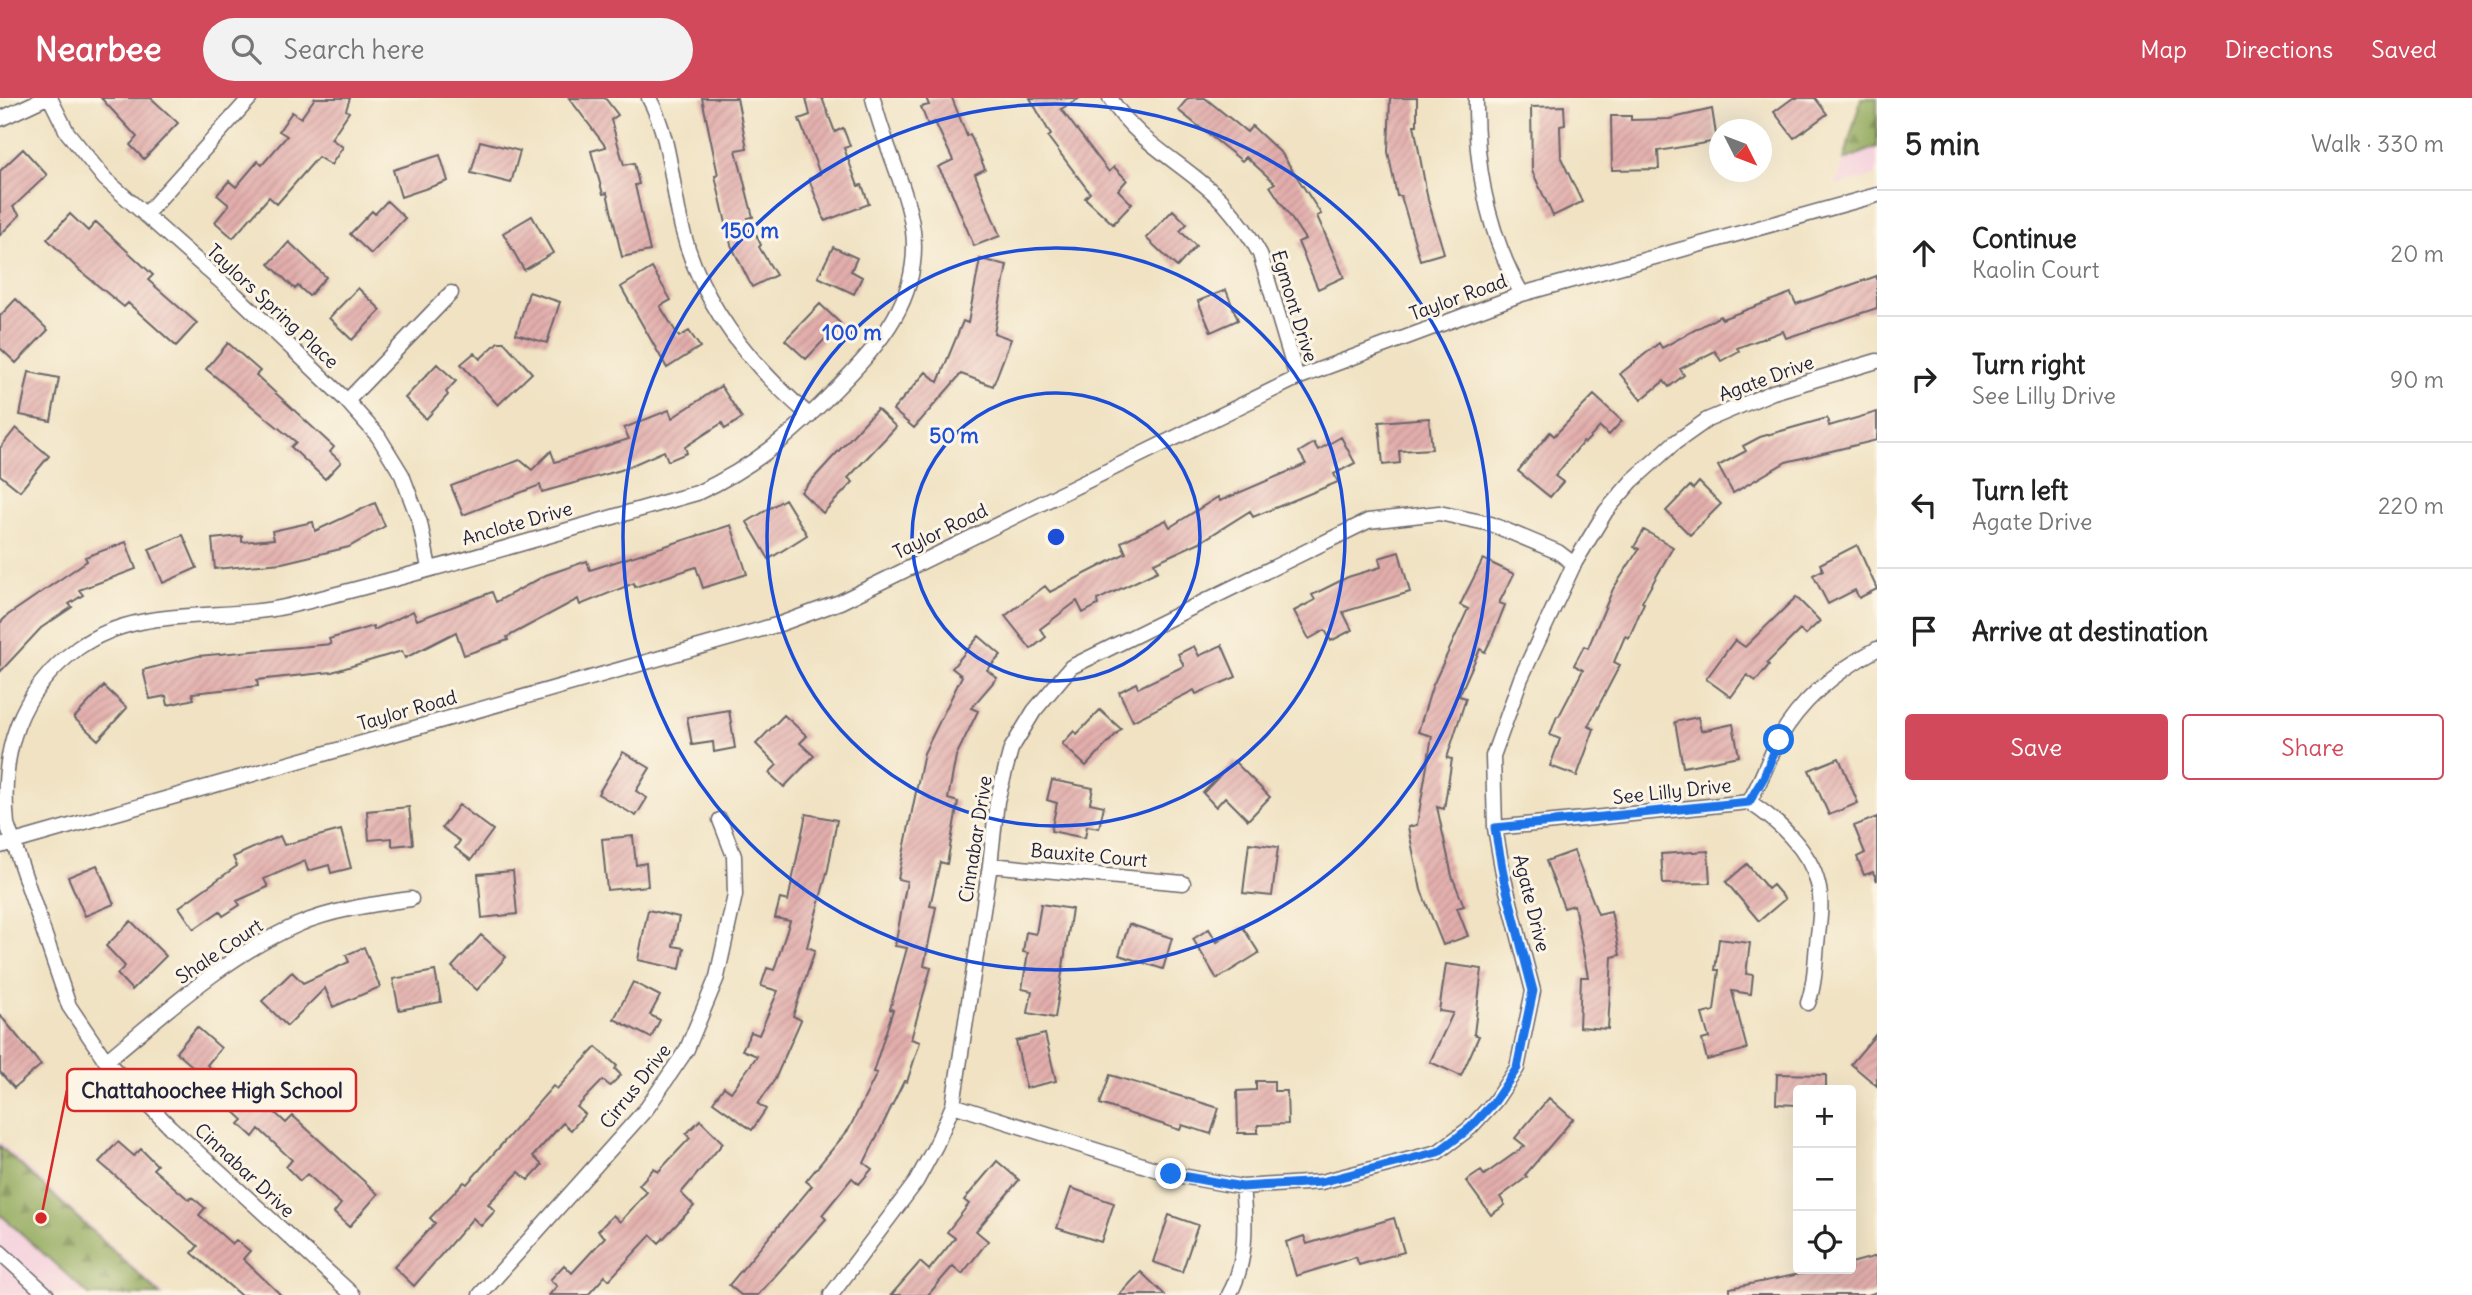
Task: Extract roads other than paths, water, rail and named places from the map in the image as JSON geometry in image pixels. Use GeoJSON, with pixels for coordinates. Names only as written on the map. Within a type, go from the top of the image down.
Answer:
{"type":"FeatureCollection","features":[{"type":"Feature","properties":{"kind":"street"},"geometry":{"type":"LineString","coordinates":[[0,119],[48,98]]}},
{"type":"Feature","properties":{"kind":"street","name":"Taylors Spring Place"},"geometry":{"type":"LineString","coordinates":[[48,98],[86,159],[236,295],[347,401],[378,436],[402,475],[420,523],[429,568]]}},
{"type":"Feature","properties":{"kind":"street"},"geometry":{"type":"LineString","coordinates":[[145,215],[250,98]]}},
{"type":"Feature","properties":{"kind":"street"},"geometry":{"type":"LineString","coordinates":[[649,98],[670,155],[683,231],[709,298],[753,363],[810,416]]}},
{"type":"Feature","properties":{"kind":"street","name":"Anclote Drive"},"geometry":{"type":"LineString","coordinates":[[6,844],[7,824],[3,793],[5,766],[12,736],[38,686],[80,646],[107,632],[138,622],[286,607],[697,493],[758,461],[810,416],[889,332],[905,299],[914,259],[909,212],[873,98]]}},
{"type":"Feature","properties":{"kind":"street","name":"Egmont Drive"},"geometry":{"type":"LineString","coordinates":[[1110,98],[1119,113],[1146,142],[1221,200],[1252,239],[1260,254],[1297,378]]}},
{"type":"Feature","properties":{"kind":"street"},"geometry":{"type":"LineString","coordinates":[[1476,98],[1475,147],[1495,241],[1522,294]]}},
{"type":"Feature","properties":{"kind":"street","name":"Taylor Road"},"geometry":{"type":"LineString","coordinates":[[6,844],[780,624],[840,602],[1297,378],[1522,294],[1877,195]]}},
{"type":"Feature","properties":{"kind":"street"},"geometry":{"type":"LineString","coordinates":[[347,401],[451,293]]}},
{"type":"Feature","properties":{"kind":"street","name":"Agate Drive"},"geometry":{"type":"LineString","coordinates":[[953,1105],[1171,1174],[1242,1187],[1321,1182],[1438,1152],[1470,1128],[1495,1101],[1517,1068],[1533,991],[1504,879],[1495,828],[1493,757],[1521,678],[1574,564],[1606,510],[1632,481],[1672,444],[1707,420],[1773,392],[1877,361]]}},
{"type":"Feature","properties":{"kind":"street","name":"Cinnabar Drive"},"geometry":{"type":"LineString","coordinates":[[831,1295],[916,1182],[953,1105],[990,865],[997,801],[1011,749],[1034,711],[1071,667],[1368,521],[1439,513],[1491,524],[1558,552],[1574,564]]}},
{"type":"Feature","properties":{"kind":"street"},"geometry":{"type":"LineString","coordinates":[[1749,802],[1764,777],[1779,740],[1793,718],[1819,688],[1877,649]]}},
{"type":"Feature","properties":{"kind":"street","name":"See Lilly Drive"},"geometry":{"type":"LineString","coordinates":[[1495,828],[1749,802],[1775,820],[1803,853],[1818,883],[1820,912],[1813,990],[1808,1003]]}},
{"type":"Feature","properties":{"kind":"street","name":"Cirrus Drive"},"geometry":{"type":"LineString","coordinates":[[480,1295],[647,1108],[687,1049],[717,977],[735,895],[734,856],[720,820]]}},
{"type":"Feature","properties":{"kind":"street","name":"Cinnabar Drive"},"geometry":{"type":"LineString","coordinates":[[6,844],[69,1006],[106,1061],[170,1127],[353,1295]]}},
{"type":"Feature","properties":{"kind":"street","name":"Bauxite Court"},"geometry":{"type":"LineString","coordinates":[[990,865],[1183,883]]}},
{"type":"Feature","properties":{"kind":"street","name":"Shale Court"},"geometry":{"type":"LineString","coordinates":[[106,1061],[209,976],[253,947],[299,923],[411,899]]}},
{"type":"Feature","properties":{"kind":"street"},"geometry":{"type":"LineString","coordinates":[[1229,1295],[1237,1281],[1243,1247],[1245,1220],[1242,1187]]}},
{"type":"Feature","properties":{"kind":"street"},"geometry":{"type":"LineString","coordinates":[[0,1252],[47,1295]]}},
{"type":"Feature","properties":{"kind":"place","name":"Chattahoochee High School"},"geometry":{"type":"Point","coordinates":[41,1218]}}]}
